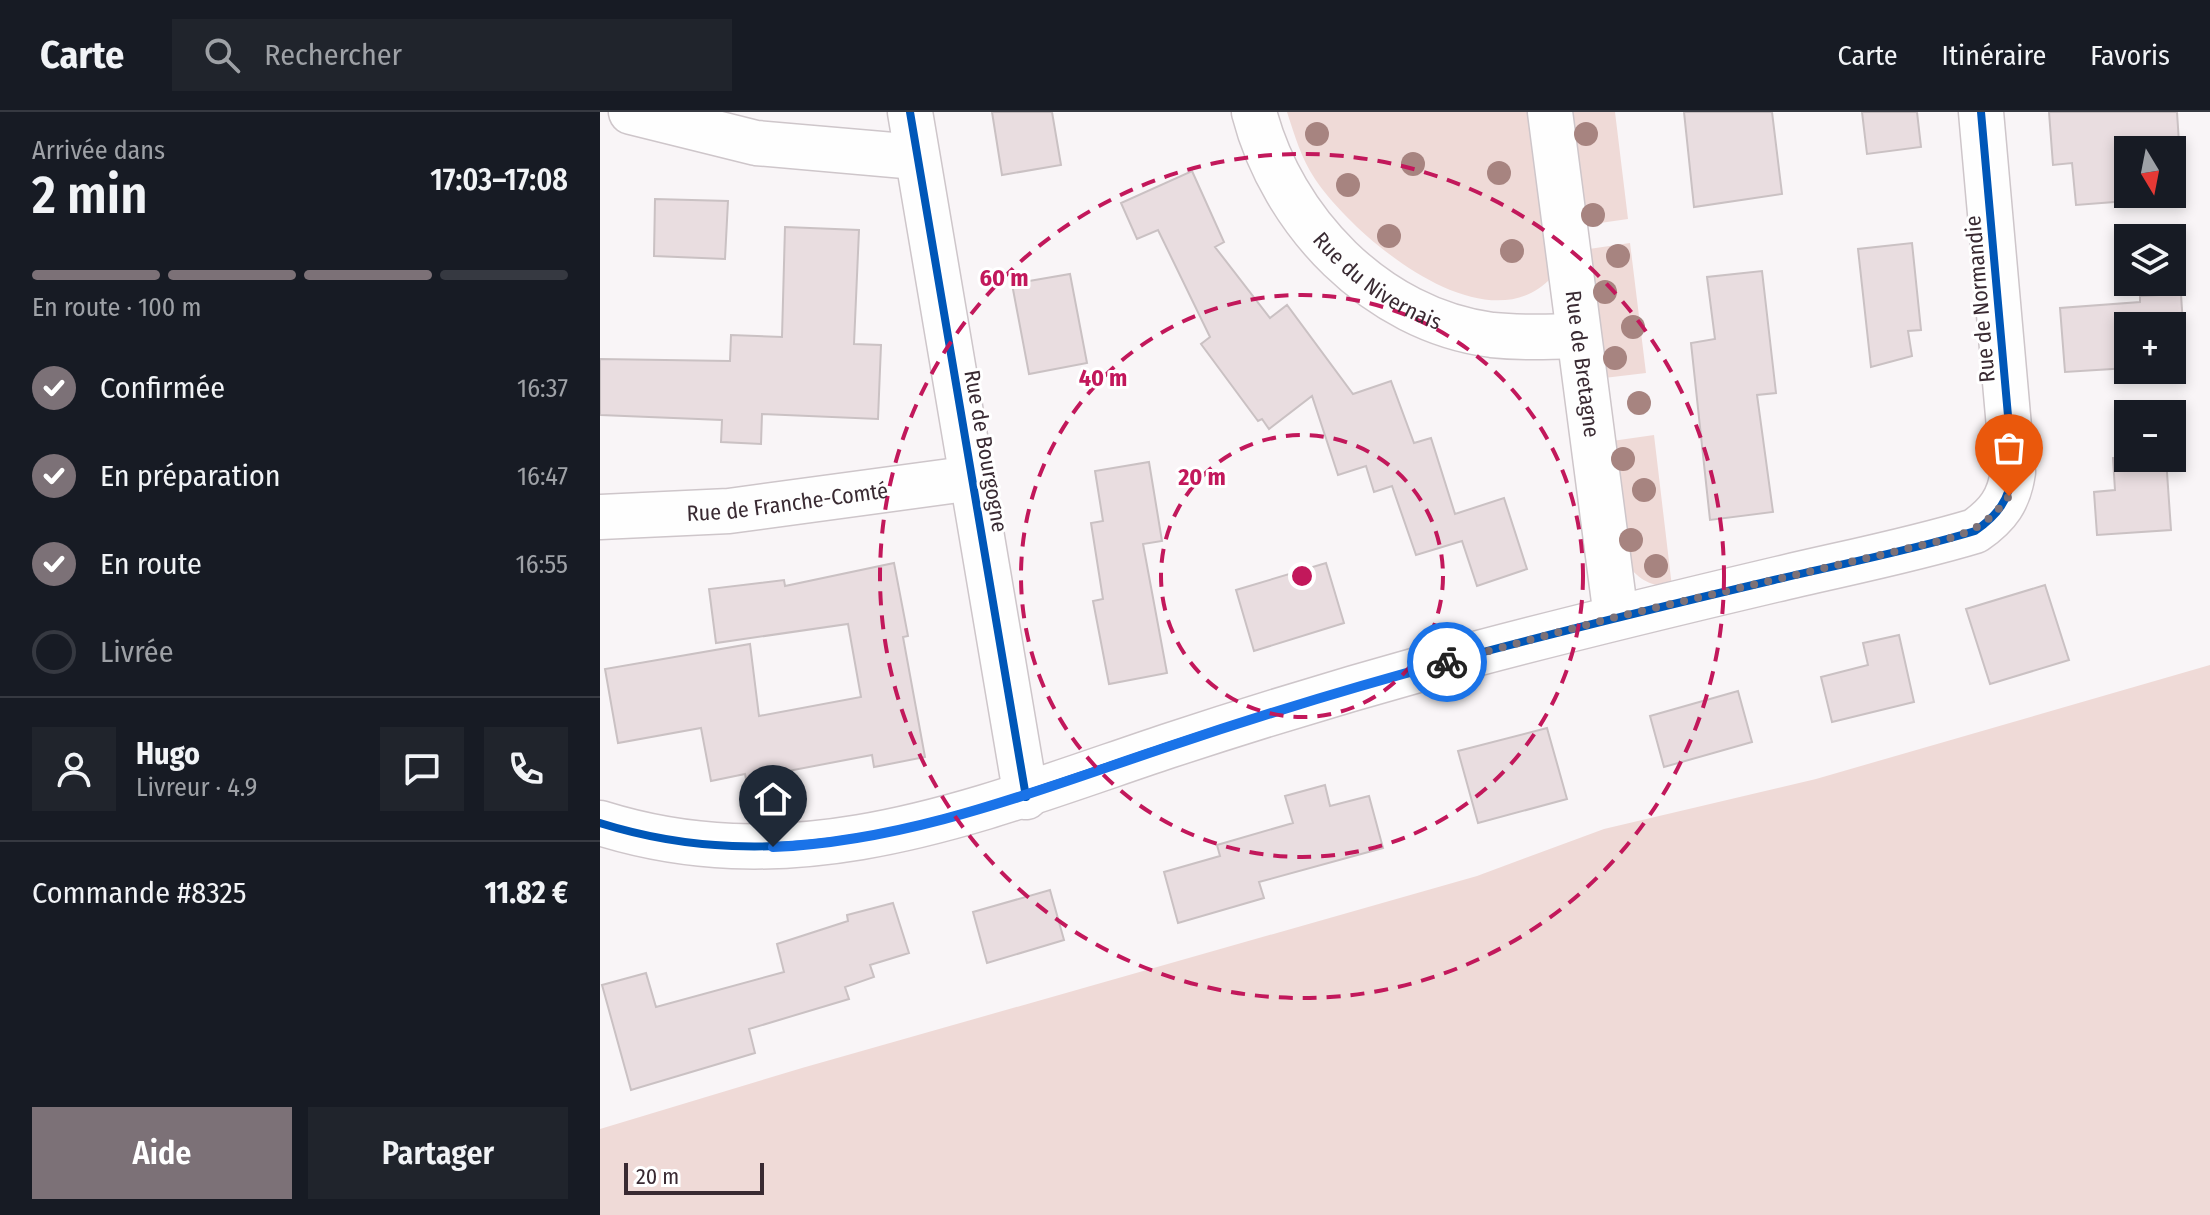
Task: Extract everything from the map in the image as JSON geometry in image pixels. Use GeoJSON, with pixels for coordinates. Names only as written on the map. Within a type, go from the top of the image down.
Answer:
{"type":"FeatureCollection","features":[{"type":"Feature","properties":{"kind":"street"},"geometry":{"type":"LineString","coordinates":[[631,112],[756,143],[916,157]]}},
{"type":"Feature","properties":{"kind":"street","name":"Rue de Bourgogne"},"geometry":{"type":"LineString","coordinates":[[910,112],[1026,797]]}},
{"type":"Feature","properties":{"kind":"street","name":"Rue du Nivernais"},"geometry":{"type":"LineString","coordinates":[[1254,112],[1261,140],[1283,187],[1307,223],[1336,256],[1379,291],[1449,324],[1489,335],[1578,336]]}},
{"type":"Feature","properties":{"kind":"street","name":"Rue de Bretagne"},"geometry":{"type":"LineString","coordinates":[[1550,112],[1616,617]]}},
{"type":"Feature","properties":{"kind":"street","name":"Rue de Normandie"},"geometry":{"type":"LineString","coordinates":[[600,823],[689,843],[743,848],[802,845],[925,825],[1026,797],[1298,705],[1616,617],[1975,531],[1993,518],[2009,496],[2012,446],[1981,112]]}},
{"type":"Feature","properties":{"kind":"street","name":"Rue de Franche-Comté"},"geometry":{"type":"LineString","coordinates":[[600,517],[729,511],[973,478]]}},
{"type":"Feature","properties":{"kind":"shaded area"},"geometry":{"type":"Polygon","coordinates":[[[1287,112],[1533,112],[1552,277],[1524,296],[1493,300],[1458,293],[1423,277],[1359,229],[1334,203],[1306,163],[1287,112]]]}},
{"type":"Feature","properties":{"kind":"shaded area"},"geometry":{"type":"Polygon","coordinates":[[[1572,112],[1615,112],[1628,219],[1586,225],[1572,112]]]}},
{"type":"Feature","properties":{"kind":"shaded area"},"geometry":{"type":"Polygon","coordinates":[[[1630,243],[1646,373],[1604,378],[1589,249],[1630,243]]]}},
{"type":"Feature","properties":{"kind":"shaded area"},"geometry":{"type":"Polygon","coordinates":[[[1654,435],[1672,587],[1649,582],[1630,568],[1612,441],[1654,435]]]}},
{"type":"Feature","properties":{"kind":"shaded area"},"geometry":{"type":"Polygon","coordinates":[[[2210,665],[2210,1215],[600,1215],[600,1129],[802,1068],[1477,876],[1604,829],[1816,779],[2210,665]]]}},
{"type":"Feature","properties":{"kind":"building"},"geometry":{"type":"Polygon","coordinates":[[[992,112],[1052,112],[1061,165],[1002,175],[992,112]]]}},
{"type":"Feature","properties":{"kind":"building"},"geometry":{"type":"Polygon","coordinates":[[[1684,112],[1772,112],[1782,194],[1694,207],[1684,112]]]}},
{"type":"Feature","properties":{"kind":"building"},"geometry":{"type":"Polygon","coordinates":[[[1862,112],[1917,112],[1921,147],[1867,154],[1862,112]]]}},
{"type":"Feature","properties":{"kind":"building"},"geometry":{"type":"Polygon","coordinates":[[[2049,112],[2177,112],[2179,136],[2114,136],[2114,202],[2076,205],[2072,163],[2053,165],[2049,112]]]}},
{"type":"Feature","properties":{"kind":"building"},"geometry":{"type":"Polygon","coordinates":[[[1192,171],[1224,242],[1215,247],[1270,318],[1287,305],[1353,394],[1391,381],[1414,443],[1431,438],[1455,514],[1504,498],[1527,569],[1477,586],[1462,541],[1416,555],[1392,486],[1374,492],[1366,466],[1338,475],[1312,396],[1269,429],[1262,419],[1258,421],[1201,344],[1210,337],[1158,230],[1137,239],[1121,203],[1192,171]]]}},
{"type":"Feature","properties":{"kind":"building"},"geometry":{"type":"Polygon","coordinates":[[[655,199],[728,201],[725,259],[654,256],[655,199]]]}},
{"type":"Feature","properties":{"kind":"building"},"geometry":{"type":"Polygon","coordinates":[[[785,227],[859,230],[854,344],[881,345],[878,419],[762,414],[761,444],[721,442],[722,420],[600,415],[600,359],[730,361],[731,335],[782,337],[785,227]]]}},
{"type":"Feature","properties":{"kind":"building"},"geometry":{"type":"Polygon","coordinates":[[[1912,243],[1921,330],[1908,331],[1912,356],[1871,367],[1858,249],[1912,243]]]}},
{"type":"Feature","properties":{"kind":"building"},"geometry":{"type":"Polygon","coordinates":[[[1762,271],[1776,393],[1757,395],[1773,512],[1710,520],[1691,343],[1715,339],[1707,277],[1762,271]]]}},
{"type":"Feature","properties":{"kind":"building"},"geometry":{"type":"Polygon","coordinates":[[[1070,274],[1087,363],[1029,374],[1012,284],[1070,274]]]}},
{"type":"Feature","properties":{"kind":"building"},"geometry":{"type":"Polygon","coordinates":[[[2140,296],[2181,296],[2182,312],[2114,312],[2114,369],[2065,372],[2060,308],[2140,302],[2140,296]]]}},
{"type":"Feature","properties":{"kind":"building"},"geometry":{"type":"Polygon","coordinates":[[[2113,458],[2114,472],[2167,472],[2171,530],[2097,535],[2094,492],[2115,490],[2113,458]]]}},
{"type":"Feature","properties":{"kind":"building"},"geometry":{"type":"Polygon","coordinates":[[[1149,462],[1162,541],[1143,544],[1167,673],[1109,684],[1093,601],[1103,599],[1091,523],[1103,521],[1095,471],[1149,462]]]}},
{"type":"Feature","properties":{"kind":"building"},"geometry":{"type":"Polygon","coordinates":[[[894,563],[908,636],[903,637],[925,757],[874,767],[872,755],[746,779],[745,774],[711,781],[701,728],[618,743],[605,669],[750,644],[759,716],[861,697],[848,624],[716,643],[709,589],[784,580],[785,586],[894,563]]]}},
{"type":"Feature","properties":{"kind":"building"},"geometry":{"type":"Polygon","coordinates":[[[1326,563],[1344,623],[1254,651],[1236,590],[1326,563]]]}},
{"type":"Feature","properties":{"kind":"building"},"geometry":{"type":"Polygon","coordinates":[[[2045,585],[2069,660],[1990,684],[1966,609],[2045,585]]]}},
{"type":"Feature","properties":{"kind":"building"},"geometry":{"type":"Polygon","coordinates":[[[1899,635],[1914,702],[1832,722],[1821,677],[1868,665],[1863,643],[1899,635]]]}},
{"type":"Feature","properties":{"kind":"building"},"geometry":{"type":"Polygon","coordinates":[[[1738,691],[1752,742],[1664,767],[1650,716],[1738,691]]]}},
{"type":"Feature","properties":{"kind":"building"},"geometry":{"type":"Polygon","coordinates":[[[1547,728],[1567,799],[1478,823],[1458,751],[1547,728]]]}},
{"type":"Feature","properties":{"kind":"building"},"geometry":{"type":"Polygon","coordinates":[[[1325,785],[1330,806],[1369,796],[1383,848],[1259,882],[1264,898],[1178,923],[1164,872],[1220,856],[1217,845],[1293,823],[1285,796],[1325,785]]]}},
{"type":"Feature","properties":{"kind":"building"},"geometry":{"type":"Polygon","coordinates":[[[1050,890],[1064,940],[987,963],[973,912],[1050,890]]]}},
{"type":"Feature","properties":{"kind":"building"},"geometry":{"type":"Polygon","coordinates":[[[893,903],[909,953],[870,965],[874,977],[845,987],[849,999],[749,1029],[755,1053],[631,1090],[602,985],[646,973],[656,1007],[784,972],[777,944],[848,921],[847,915],[893,903]]]}},
{"type":"Feature","properties":{"kind":"cycle path"},"geometry":{"type":"LineString","coordinates":[[910,112],[1026,797]]}},
{"type":"Feature","properties":{"kind":"cycle path"},"geometry":{"type":"LineString","coordinates":[[600,823],[674,840],[747,846],[818,843],[889,832],[959,815],[1234,725],[1435,665],[1975,531],[2001,506],[2009,491],[2013,472],[1981,112]]}},
{"type":"Feature","properties":{"kind":"way so far"},"geometry":{"type":"LineString","coordinates":[[1447,662],[1616,617],[1975,531],[1993,518],[2009,496]]}},
{"type":"Feature","properties":{"kind":"route"},"geometry":{"type":"LineString","coordinates":[[773,847],[863,837],[925,825],[1026,797],[1166,747],[1447,662]]}}]}
